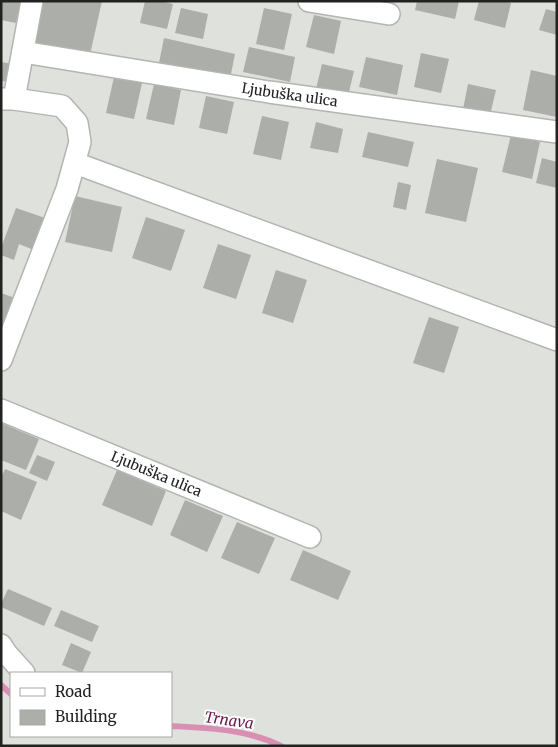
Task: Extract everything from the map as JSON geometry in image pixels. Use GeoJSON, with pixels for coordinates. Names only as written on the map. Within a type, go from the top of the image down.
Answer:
{"type":"FeatureCollection","features":[{"type":"Feature","properties":{"kind":"street"},"geometry":{"type":"LineString","coordinates":[[1,360],[67,189],[80,142],[77,123],[62,106],[7,99],[23,52],[32,1]]}},
{"type":"Feature","properties":{"kind":"street"},"geometry":{"type":"LineString","coordinates":[[309,1],[389,14]]}},
{"type":"Feature","properties":{"kind":"street","name":"Ljubuška ulica"},"geometry":{"type":"LineString","coordinates":[[23,52],[269,92],[557,132]]}},
{"type":"Feature","properties":{"kind":"street"},"geometry":{"type":"LineString","coordinates":[[75,163],[557,340]]}},
{"type":"Feature","properties":{"kind":"street","name":"Ljubuška ulica"},"geometry":{"type":"LineString","coordinates":[[1,410],[310,537]]}},
{"type":"Feature","properties":{"kind":"street"},"geometry":{"type":"LineString","coordinates":[[1,646],[23,672]]}},
{"type":"Feature","properties":{"kind":"building"},"geometry":{"type":"Polygon","coordinates":[[[1,1],[21,1],[16,23],[1,20],[1,1]]]}},
{"type":"Feature","properties":{"kind":"building"},"geometry":{"type":"Polygon","coordinates":[[[42,1],[102,1],[89,59],[32,46],[42,1]]]}},
{"type":"Feature","properties":{"kind":"building"},"geometry":{"type":"Polygon","coordinates":[[[145,1],[160,1],[173,4],[167,29],[140,23],[145,1]]]}},
{"type":"Feature","properties":{"kind":"building"},"geometry":{"type":"Polygon","coordinates":[[[417,1],[459,1],[455,19],[415,10],[417,1]]]}},
{"type":"Feature","properties":{"kind":"building"},"geometry":{"type":"Polygon","coordinates":[[[479,1],[511,3],[505,28],[474,20],[479,1]]]}},
{"type":"Feature","properties":{"kind":"building"},"geometry":{"type":"Polygon","coordinates":[[[181,8],[208,14],[203,39],[175,33],[181,8]]]}},
{"type":"Feature","properties":{"kind":"building"},"geometry":{"type":"Polygon","coordinates":[[[264,8],[292,14],[284,50],[256,44],[264,8]]]}},
{"type":"Feature","properties":{"kind":"building"},"geometry":{"type":"Polygon","coordinates":[[[546,9],[557,12],[557,35],[539,30],[546,9]]]}},
{"type":"Feature","properties":{"kind":"building"},"geometry":{"type":"Polygon","coordinates":[[[314,15],[341,21],[334,54],[306,47],[314,15]]]}},
{"type":"Feature","properties":{"kind":"building"},"geometry":{"type":"Polygon","coordinates":[[[164,38],[235,54],[230,79],[159,63],[164,38]]]}},
{"type":"Feature","properties":{"kind":"building"},"geometry":{"type":"Polygon","coordinates":[[[249,47],[295,57],[290,82],[243,72],[249,47]]]}},
{"type":"Feature","properties":{"kind":"building"},"geometry":{"type":"Polygon","coordinates":[[[421,53],[449,59],[441,93],[414,87],[421,53]]]}},
{"type":"Feature","properties":{"kind":"building"},"geometry":{"type":"Polygon","coordinates":[[[366,57],[403,65],[397,95],[359,87],[366,57]]]}},
{"type":"Feature","properties":{"kind":"building"},"geometry":{"type":"Polygon","coordinates":[[[1,62],[13,64],[11,82],[1,81],[1,62]]]}},
{"type":"Feature","properties":{"kind":"building"},"geometry":{"type":"Polygon","coordinates":[[[322,64],[354,71],[348,96],[316,89],[322,64]]]}},
{"type":"Feature","properties":{"kind":"building"},"geometry":{"type":"Polygon","coordinates":[[[531,70],[557,76],[557,117],[523,110],[531,70]]]}},
{"type":"Feature","properties":{"kind":"building"},"geometry":{"type":"Polygon","coordinates":[[[114,77],[142,83],[134,119],[106,113],[114,77]]]}},
{"type":"Feature","properties":{"kind":"building"},"geometry":{"type":"Polygon","coordinates":[[[154,84],[181,90],[174,125],[146,119],[154,84]]]}},
{"type":"Feature","properties":{"kind":"building"},"geometry":{"type":"Polygon","coordinates":[[[468,84],[496,90],[490,115],[463,109],[468,84]]]}},
{"type":"Feature","properties":{"kind":"building"},"geometry":{"type":"Polygon","coordinates":[[[206,96],[234,102],[227,134],[199,128],[206,96]]]}},
{"type":"Feature","properties":{"kind":"building"},"geometry":{"type":"Polygon","coordinates":[[[262,116],[289,122],[281,160],[253,154],[262,116]]]}},
{"type":"Feature","properties":{"kind":"building"},"geometry":{"type":"Polygon","coordinates":[[[316,122],[343,129],[338,153],[310,148],[316,122]]]}},
{"type":"Feature","properties":{"kind":"building"},"geometry":{"type":"Polygon","coordinates":[[[368,132],[414,142],[408,167],[362,157],[368,132]]]}},
{"type":"Feature","properties":{"kind":"building"},"geometry":{"type":"Polygon","coordinates":[[[511,135],[540,142],[532,179],[502,172],[511,135]]]}},
{"type":"Feature","properties":{"kind":"building"},"geometry":{"type":"Polygon","coordinates":[[[542,158],[557,162],[557,188],[536,183],[542,158]]]}},
{"type":"Feature","properties":{"kind":"building"},"geometry":{"type":"Polygon","coordinates":[[[437,159],[478,168],[466,222],[425,213],[437,159]]]}},
{"type":"Feature","properties":{"kind":"building"},"geometry":{"type":"Polygon","coordinates":[[[398,182],[411,185],[406,210],[393,207],[398,182]]]}},
{"type":"Feature","properties":{"kind":"building"},"geometry":{"type":"Polygon","coordinates":[[[75,196],[122,207],[112,252],[65,242],[75,196]]]}},
{"type":"Feature","properties":{"kind":"building"},"geometry":{"type":"Polygon","coordinates":[[[16,208],[48,219],[36,251],[19,244],[14,260],[1,255],[1,248],[16,208]]]}},
{"type":"Feature","properties":{"kind":"building"},"geometry":{"type":"Polygon","coordinates":[[[146,217],[185,230],[171,271],[132,258],[146,217]]]}},
{"type":"Feature","properties":{"kind":"building"},"geometry":{"type":"Polygon","coordinates":[[[218,244],[251,255],[236,299],[203,288],[218,244]]]}},
{"type":"Feature","properties":{"kind":"building"},"geometry":{"type":"Polygon","coordinates":[[[276,270],[307,280],[293,323],[262,313],[276,270]]]}},
{"type":"Feature","properties":{"kind":"building"},"geometry":{"type":"Polygon","coordinates":[[[1,293],[15,298],[1,331],[1,293]]]}},
{"type":"Feature","properties":{"kind":"building"},"geometry":{"type":"Polygon","coordinates":[[[429,317],[459,327],[444,373],[413,363],[429,317]]]}},
{"type":"Feature","properties":{"kind":"building"},"geometry":{"type":"Polygon","coordinates":[[[1,423],[39,439],[26,470],[1,460],[1,423]]]}},
{"type":"Feature","properties":{"kind":"building"},"geometry":{"type":"Polygon","coordinates":[[[37,455],[55,462],[47,481],[29,473],[37,455]]]}},
{"type":"Feature","properties":{"kind":"building"},"geometry":{"type":"Polygon","coordinates":[[[5,469],[37,482],[21,520],[1,511],[1,478],[5,469]]]}},
{"type":"Feature","properties":{"kind":"building"},"geometry":{"type":"Polygon","coordinates":[[[117,470],[166,491],[152,526],[102,505],[117,470]]]}},
{"type":"Feature","properties":{"kind":"building"},"geometry":{"type":"Polygon","coordinates":[[[185,500],[223,516],[207,552],[170,535],[185,500]]]}},
{"type":"Feature","properties":{"kind":"building"},"geometry":{"type":"Polygon","coordinates":[[[237,522],[275,538],[259,574],[221,558],[237,522]]]}},
{"type":"Feature","properties":{"kind":"building"},"geometry":{"type":"Polygon","coordinates":[[[303,550],[351,571],[338,600],[290,580],[303,550]]]}},
{"type":"Feature","properties":{"kind":"building"},"geometry":{"type":"Polygon","coordinates":[[[8,589],[52,608],[44,626],[1,607],[8,589]]]}},
{"type":"Feature","properties":{"kind":"building"},"geometry":{"type":"Polygon","coordinates":[[[61,610],[99,626],[92,642],[54,626],[61,610]]]}},
{"type":"Feature","properties":{"kind":"building"},"geometry":{"type":"Polygon","coordinates":[[[71,643],[91,652],[82,672],[62,665],[71,643]]]}},
{"type":"Feature","properties":{"kind":"waterway","name":"Trnava"},"geometry":{"type":"LineString","coordinates":[[1,685],[10,693]]}},
{"type":"Feature","properties":{"kind":"waterway","name":"Trnava"},"geometry":{"type":"LineString","coordinates":[[172,726],[241,733],[268,740],[281,746]]}}]}
